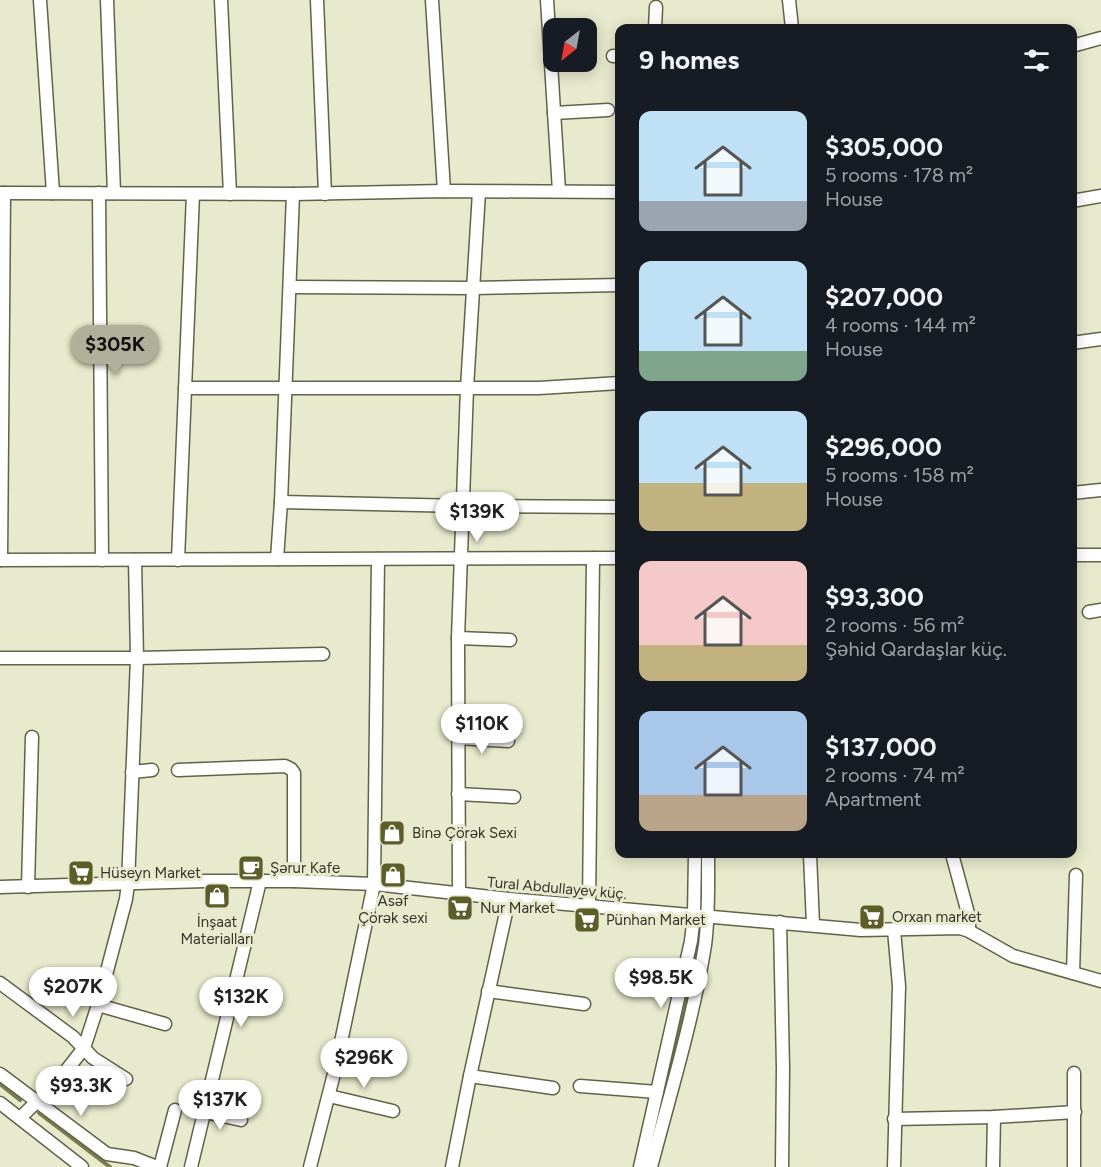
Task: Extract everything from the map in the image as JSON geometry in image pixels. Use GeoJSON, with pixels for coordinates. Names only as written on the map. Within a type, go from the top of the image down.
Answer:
{"type":"FeatureCollection","features":[{"type":"Feature","properties":{"kind":"street"},"geometry":{"type":"LineString","coordinates":[[40,0],[52,193]]}},
{"type":"Feature","properties":{"kind":"street"},"geometry":{"type":"LineString","coordinates":[[107,0],[114,193]]}},
{"type":"Feature","properties":{"kind":"street"},"geometry":{"type":"LineString","coordinates":[[221,0],[230,194]]}},
{"type":"Feature","properties":{"kind":"street"},"geometry":{"type":"LineString","coordinates":[[317,0],[325,194]]}},
{"type":"Feature","properties":{"kind":"street"},"geometry":{"type":"LineString","coordinates":[[432,0],[444,191]]}},
{"type":"Feature","properties":{"kind":"street"},"geometry":{"type":"LineString","coordinates":[[547,0],[559,191]]}},
{"type":"Feature","properties":{"kind":"street"},"geometry":{"type":"LineString","coordinates":[[789,0],[792,24]]}},
{"type":"Feature","properties":{"kind":"street"},"geometry":{"type":"LineString","coordinates":[[656,7],[656,24]]}},
{"type":"Feature","properties":{"kind":"street"},"geometry":{"type":"LineString","coordinates":[[1077,45],[1101,38]]}},
{"type":"Feature","properties":{"kind":"street"},"geometry":{"type":"LineString","coordinates":[[554,113],[608,110]]}},
{"type":"Feature","properties":{"kind":"street"},"geometry":{"type":"LineString","coordinates":[[459,894],[458,639],[467,388],[479,192]]}},
{"type":"Feature","properties":{"kind":"street"},"geometry":{"type":"LineString","coordinates":[[615,192],[2,193],[1,560],[615,558]]}},
{"type":"Feature","properties":{"kind":"street"},"geometry":{"type":"LineString","coordinates":[[99,193],[102,560]]}},
{"type":"Feature","properties":{"kind":"street"},"geometry":{"type":"LineString","coordinates":[[178,560],[193,194]]}},
{"type":"Feature","properties":{"kind":"street"},"geometry":{"type":"LineString","coordinates":[[277,559],[293,194]]}},
{"type":"Feature","properties":{"kind":"street"},"geometry":{"type":"LineString","coordinates":[[1077,200],[1101,196]]}},
{"type":"Feature","properties":{"kind":"street"},"geometry":{"type":"LineString","coordinates":[[290,287],[473,288],[615,285]]}},
{"type":"Feature","properties":{"kind":"street"},"geometry":{"type":"LineString","coordinates":[[1077,342],[1101,339]]}},
{"type":"Feature","properties":{"kind":"street"},"geometry":{"type":"LineString","coordinates":[[185,387],[538,388],[615,382]]}},
{"type":"Feature","properties":{"kind":"street"},"geometry":{"type":"LineString","coordinates":[[1077,492],[1101,489]]}},
{"type":"Feature","properties":{"kind":"street"},"geometry":{"type":"LineString","coordinates":[[281,502],[615,507]]}},
{"type":"Feature","properties":{"kind":"street"},"geometry":{"type":"LineString","coordinates":[[1077,555],[1101,555]]}},
{"type":"Feature","properties":{"kind":"street"},"geometry":{"type":"LineString","coordinates":[[590,905],[593,558]]}},
{"type":"Feature","properties":{"kind":"street"},"geometry":{"type":"LineString","coordinates":[[310,1167],[329,1096],[374,884],[378,559]]}},
{"type":"Feature","properties":{"kind":"street"},"geometry":{"type":"LineString","coordinates":[[20,1118],[58,1081],[84,1048],[98,1005],[128,884],[137,658],[135,560]]}},
{"type":"Feature","properties":{"kind":"street"},"geometry":{"type":"LineString","coordinates":[[458,639],[510,640]]}},
{"type":"Feature","properties":{"kind":"street"},"geometry":{"type":"LineString","coordinates":[[0,658],[323,654]]}},
{"type":"Feature","properties":{"kind":"street"},"geometry":{"type":"LineString","coordinates":[[28,887],[32,736]]}},
{"type":"Feature","properties":{"kind":"street"},"geometry":{"type":"LineString","coordinates":[[458,738],[508,741]]}},
{"type":"Feature","properties":{"kind":"street"},"geometry":{"type":"LineString","coordinates":[[178,770],[285,766],[291,769],[294,773],[294,881]]}},
{"type":"Feature","properties":{"kind":"street"},"geometry":{"type":"LineString","coordinates":[[132,772],[152,770]]}},
{"type":"Feature","properties":{"kind":"street"},"geometry":{"type":"LineString","coordinates":[[458,794],[514,797]]}},
{"type":"Feature","properties":{"kind":"street"},"geometry":{"type":"LineString","coordinates":[[640,1167],[687,963],[694,915],[695,858]]}},
{"type":"Feature","properties":{"kind":"street"},"geometry":{"type":"LineString","coordinates":[[651,1167],[691,1012],[704,946],[708,916],[708,858]]}},
{"type":"Feature","properties":{"kind":"street"},"geometry":{"type":"LineString","coordinates":[[810,858],[813,925]]}},
{"type":"Feature","properties":{"kind":"street"},"geometry":{"type":"LineString","coordinates":[[953,858],[969,917],[969,931]]}},
{"type":"Feature","properties":{"kind":"street"},"geometry":{"type":"LineString","coordinates":[[1072,973],[1076,875]]}},
{"type":"Feature","properties":{"kind":"street"},"geometry":{"type":"LineString","coordinates":[[191,1167],[260,881]]}},
{"type":"Feature","properties":{"kind":"street","name":"Tural Abdullayev küç."},"geometry":{"type":"LineString","coordinates":[[0,887],[260,881],[374,884],[509,899],[861,930],[949,928],[969,931],[1013,956],[1101,981]]}},
{"type":"Feature","properties":{"kind":"street"},"geometry":{"type":"LineString","coordinates":[[456,1167],[470,1076],[509,899]]}},
{"type":"Feature","properties":{"kind":"street"},"geometry":{"type":"LineString","coordinates":[[780,922],[783,1068],[782,1167]]}},
{"type":"Feature","properties":{"kind":"street"},"geometry":{"type":"LineString","coordinates":[[894,930],[899,986],[894,1167]]}},
{"type":"Feature","properties":{"kind":"street"},"geometry":{"type":"LineString","coordinates":[[0,983],[73,1037],[93,1058],[126,1079]]}},
{"type":"Feature","properties":{"kind":"street"},"geometry":{"type":"LineString","coordinates":[[488,992],[584,1004]]}},
{"type":"Feature","properties":{"kind":"street"},"geometry":{"type":"LineString","coordinates":[[98,1005],[165,1024]]}},
{"type":"Feature","properties":{"kind":"street"},"geometry":{"type":"LineString","coordinates":[[1074,1072],[1074,1167]]}},
{"type":"Feature","properties":{"kind":"street"},"geometry":{"type":"LineString","coordinates":[[0,1074],[107,1154],[134,1158],[158,1167],[174,1110]]}},
{"type":"Feature","properties":{"kind":"street"},"geometry":{"type":"LineString","coordinates":[[470,1076],[553,1088]]}},
{"type":"Feature","properties":{"kind":"street"},"geometry":{"type":"LineString","coordinates":[[580,1086],[657,1092]]}},
{"type":"Feature","properties":{"kind":"street"},"geometry":{"type":"LineString","coordinates":[[329,1096],[393,1111]]}},
{"type":"Feature","properties":{"kind":"street"},"geometry":{"type":"LineString","coordinates":[[2,1109],[20,1118],[75,1165]]}},
{"type":"Feature","properties":{"kind":"street"},"geometry":{"type":"LineString","coordinates":[[205,1112],[241,1120]]}},
{"type":"Feature","properties":{"kind":"street"},"geometry":{"type":"LineString","coordinates":[[894,1119],[994,1117],[1075,1112]]}},
{"type":"Feature","properties":{"kind":"street"},"geometry":{"type":"LineString","coordinates":[[993,1167],[994,1117]]}},
{"type":"Feature","properties":{"kind":"waterway"},"geometry":{"type":"LineString","coordinates":[[659,1111],[693,970],[700,925]]}},
{"type":"Feature","properties":{"kind":"waterway"},"geometry":{"type":"LineString","coordinates":[[0,1084],[20,1100]]}},
{"type":"Feature","properties":{"kind":"waterway"},"geometry":{"type":"LineString","coordinates":[[39,1113],[110,1167]]}},
{"type":"Feature","properties":{"kind":"place","name":"Binə Çörək Sexi"},"geometry":{"type":"Point","coordinates":[392,833]}},
{"type":"Feature","properties":{"kind":"place","name":"Şərur Kafe"},"geometry":{"type":"Point","coordinates":[251,868]}},
{"type":"Feature","properties":{"kind":"place","name":"Hüseyn Market"},"geometry":{"type":"Point","coordinates":[81,873]}},
{"type":"Feature","properties":{"kind":"place","name":"Asəf Çörək sexi"},"geometry":{"type":"Point","coordinates":[393,875]}},
{"type":"Feature","properties":{"kind":"place","name":"İnşaat Materialları"},"geometry":{"type":"Point","coordinates":[217,896]}},
{"type":"Feature","properties":{"kind":"place","name":"Nur Market"},"geometry":{"type":"Point","coordinates":[460,908]}},
{"type":"Feature","properties":{"kind":"place","name":"Orxan market"},"geometry":{"type":"Point","coordinates":[872,917]}},
{"type":"Feature","properties":{"kind":"place","name":"Pünhan Market"},"geometry":{"type":"Point","coordinates":[587,920]}}]}
